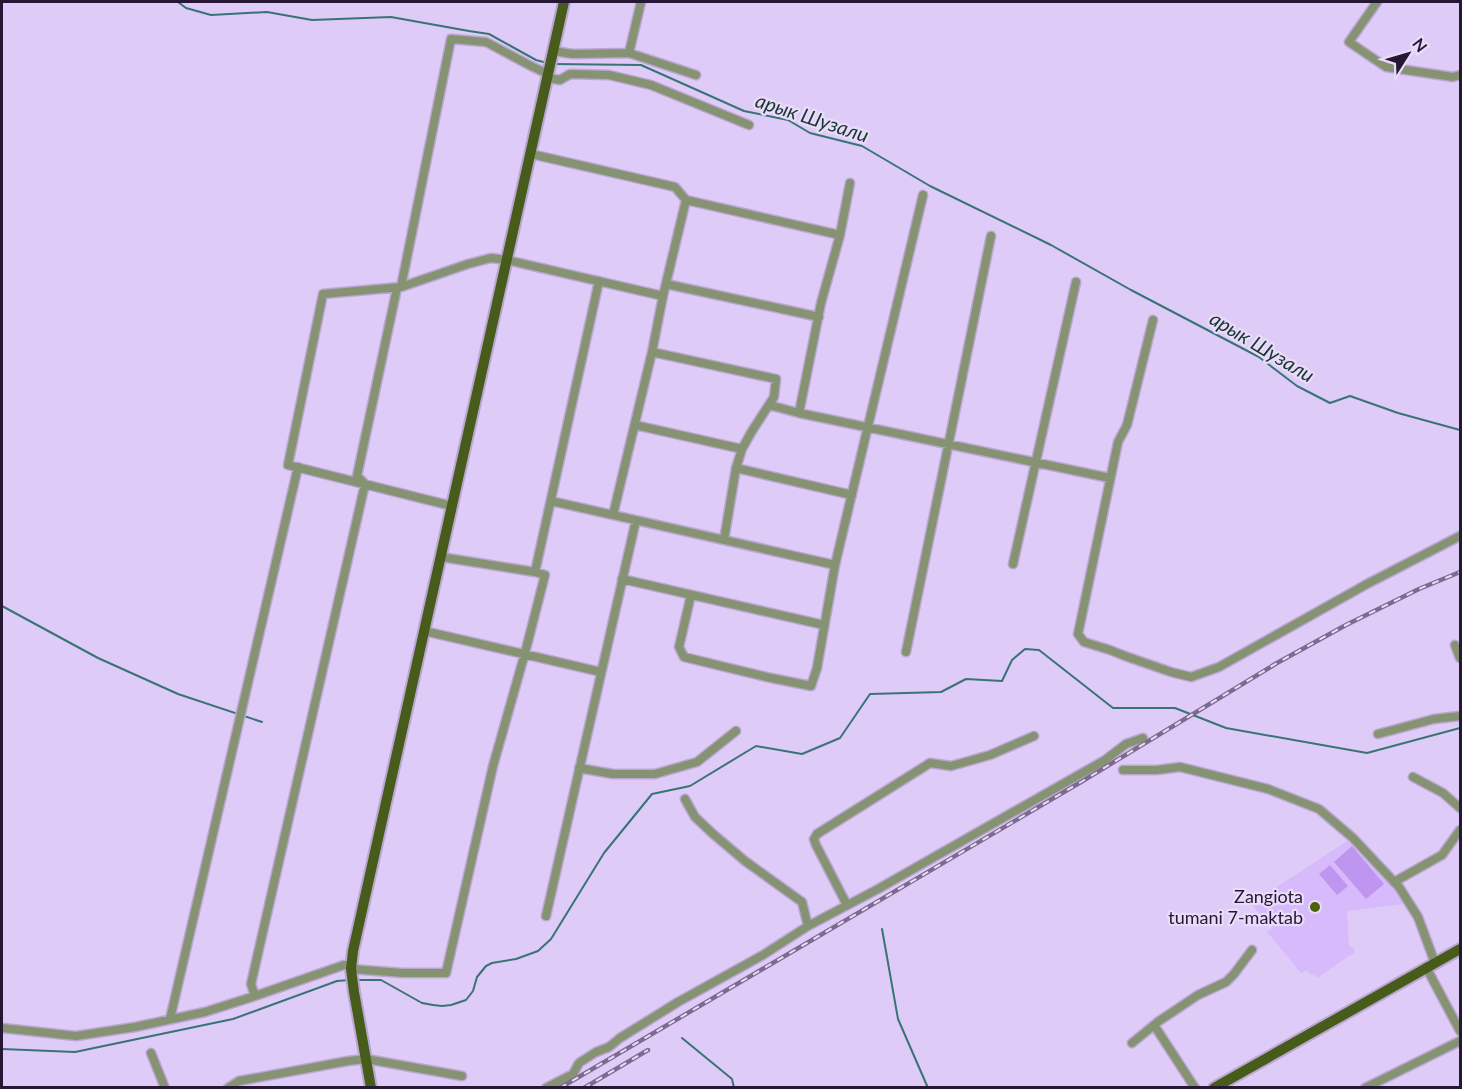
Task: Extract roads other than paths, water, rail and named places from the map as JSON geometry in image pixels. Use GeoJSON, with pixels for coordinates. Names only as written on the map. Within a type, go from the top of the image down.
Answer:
{"type":"FeatureCollection","features":[{"type":"Feature","properties":{"kind":"main road"},"geometry":{"type":"LineString","coordinates":[[371,1088],[351,967],[564,2]]}},
{"type":"Feature","properties":{"kind":"main road"},"geometry":{"type":"LineString","coordinates":[[1214,1088],[1461,948]]}},
{"type":"Feature","properties":{"kind":"street"},"geometry":{"type":"LineString","coordinates":[[629,53],[641,2]]}},
{"type":"Feature","properties":{"kind":"street"},"geometry":{"type":"LineString","coordinates":[[1377,2],[1348,42],[1386,67],[1453,77],[1461,75]]}},
{"type":"Feature","properties":{"kind":"street"},"geometry":{"type":"LineString","coordinates":[[365,484],[357,476],[451,39],[486,42],[560,80],[570,74],[609,75],[635,80],[749,124]]}},
{"type":"Feature","properties":{"kind":"street"},"geometry":{"type":"LineString","coordinates":[[552,54],[629,53],[696,75]]}},
{"type":"Feature","properties":{"kind":"street"},"geometry":{"type":"LineString","coordinates":[[531,154],[675,187],[686,200],[840,235]]}},
{"type":"Feature","properties":{"kind":"street"},"geometry":{"type":"LineString","coordinates":[[799,413],[850,183]]}},
{"type":"Feature","properties":{"kind":"street"},"geometry":{"type":"LineString","coordinates":[[691,595],[679,647],[684,657],[811,686],[817,668],[835,565],[923,195]]}},
{"type":"Feature","properties":{"kind":"street"},"geometry":{"type":"LineString","coordinates":[[613,515],[686,200]]}},
{"type":"Feature","properties":{"kind":"street"},"geometry":{"type":"LineString","coordinates":[[906,652],[991,236]]}},
{"type":"Feature","properties":{"kind":"street"},"geometry":{"type":"LineString","coordinates":[[452,506],[288,465],[323,294],[399,287],[491,258],[663,296]]}},
{"type":"Feature","properties":{"kind":"street"},"geometry":{"type":"LineString","coordinates":[[535,572],[599,281]]}},
{"type":"Feature","properties":{"kind":"street"},"geometry":{"type":"LineString","coordinates":[[1013,564],[1076,282]]}},
{"type":"Feature","properties":{"kind":"street"},"geometry":{"type":"LineString","coordinates":[[666,284],[819,317]]}},
{"type":"Feature","properties":{"kind":"street"},"geometry":{"type":"LineString","coordinates":[[1153,320],[1127,424],[1118,442],[1110,478],[1078,634],[1084,642],[1191,677],[1226,663],[1367,584],[1461,536]]}},
{"type":"Feature","properties":{"kind":"street"},"geometry":{"type":"LineString","coordinates":[[652,352],[776,379],[774,397],[742,449],[736,468],[724,540]]}},
{"type":"Feature","properties":{"kind":"street"},"geometry":{"type":"LineString","coordinates":[[769,405],[1110,478]]}},
{"type":"Feature","properties":{"kind":"street"},"geometry":{"type":"LineString","coordinates":[[634,425],[742,449]]}},
{"type":"Feature","properties":{"kind":"street"},"geometry":{"type":"LineString","coordinates":[[170,1019],[298,467]]}},
{"type":"Feature","properties":{"kind":"street"},"geometry":{"type":"LineString","coordinates":[[736,468],[852,495]]}},
{"type":"Feature","properties":{"kind":"street"},"geometry":{"type":"LineString","coordinates":[[255,996],[251,984],[365,484]]}},
{"type":"Feature","properties":{"kind":"street"},"geometry":{"type":"LineString","coordinates":[[551,501],[835,565]]}},
{"type":"Feature","properties":{"kind":"street"},"geometry":{"type":"LineString","coordinates":[[546,916],[636,520]]}},
{"type":"Feature","properties":{"kind":"street"},"geometry":{"type":"LineString","coordinates":[[2,1028],[76,1036],[135,1027],[205,1012],[344,965],[404,973],[446,973],[493,766],[545,575],[441,557]]}},
{"type":"Feature","properties":{"kind":"street"},"geometry":{"type":"LineString","coordinates":[[622,579],[824,625]]}},
{"type":"Feature","properties":{"kind":"street"},"geometry":{"type":"LineString","coordinates":[[424,631],[601,672]]}},
{"type":"Feature","properties":{"kind":"street"},"geometry":{"type":"LineString","coordinates":[[1455,645],[1461,658]]}},
{"type":"Feature","properties":{"kind":"street"},"geometry":{"type":"LineString","coordinates":[[1378,734],[1434,719],[1461,716]]}},
{"type":"Feature","properties":{"kind":"street"},"geometry":{"type":"LineString","coordinates":[[579,768],[613,774],[655,774],[697,762],[736,731]]}},
{"type":"Feature","properties":{"kind":"street"},"geometry":{"type":"LineString","coordinates":[[847,905],[817,849],[814,839],[817,834],[930,763],[951,766],[990,754],[1034,736]]}},
{"type":"Feature","properties":{"kind":"street"},"geometry":{"type":"LineString","coordinates":[[546,1088],[573,1074],[579,1064],[596,1052],[609,1047],[678,1002],[763,955],[808,926],[898,878],[1105,760],[1126,744],[1143,738]]}},
{"type":"Feature","properties":{"kind":"street"},"geometry":{"type":"LineString","coordinates":[[1123,770],[1180,767],[1268,789],[1319,809],[1353,838],[1399,887],[1418,917],[1431,965],[1461,1031]]}},
{"type":"Feature","properties":{"kind":"street"},"geometry":{"type":"LineString","coordinates":[[1413,777],[1443,793],[1461,808]]}},
{"type":"Feature","properties":{"kind":"street"},"geometry":{"type":"LineString","coordinates":[[685,799],[695,816],[712,833],[745,861],[802,902],[808,926]]}},
{"type":"Feature","properties":{"kind":"street"},"geometry":{"type":"LineString","coordinates":[[1394,882],[1442,855],[1461,830]]}},
{"type":"Feature","properties":{"kind":"street"},"geometry":{"type":"LineString","coordinates":[[1132,1043],[1198,995],[1226,982],[1252,950]]}},
{"type":"Feature","properties":{"kind":"street"},"geometry":{"type":"LineString","coordinates":[[1154,1025],[1195,1088]]}},
{"type":"Feature","properties":{"kind":"street"},"geometry":{"type":"LineString","coordinates":[[1365,1088],[1461,1041]]}},
{"type":"Feature","properties":{"kind":"street"},"geometry":{"type":"LineString","coordinates":[[151,1053],[165,1088]]}},
{"type":"Feature","properties":{"kind":"street"},"geometry":{"type":"LineString","coordinates":[[228,1088],[239,1081],[366,1059],[462,1076]]}},
{"type":"Feature","properties":{"kind":"waterway","name":"арык Шузали"},"geometry":{"type":"LineString","coordinates":[[178,2],[186,8],[211,15],[267,12],[312,20],[391,17],[489,34],[536,60],[547,63]]}},
{"type":"Feature","properties":{"kind":"waterway","name":"арык Шузали"},"geometry":{"type":"LineString","coordinates":[[553,64],[641,65],[744,111],[788,120],[810,133],[862,146],[930,186],[1051,245],[1259,357],[1297,386],[1330,403],[1350,396],[1398,413],[1460,430]]}},
{"type":"Feature","properties":{"kind":"waterway"},"geometry":{"type":"LineString","coordinates":[[2,606],[98,658],[178,694],[262,722]]}},
{"type":"Feature","properties":{"kind":"waterway"},"geometry":{"type":"LineString","coordinates":[[355,980],[381,980],[422,1003],[433,1005],[451,1005],[466,1000],[473,991],[477,977],[486,966],[538,951],[551,939],[604,853],[652,794],[690,786],[756,746],[802,754],[840,738],[870,694],[941,692],[966,679],[1002,681],[1012,660],[1025,649],[1039,650],[1113,708],[1175,708],[1226,728],[1367,753],[1460,728]]}},
{"type":"Feature","properties":{"kind":"waterway"},"geometry":{"type":"LineString","coordinates":[[882,929],[898,1019],[928,1088]]}},
{"type":"Feature","properties":{"kind":"waterway"},"geometry":{"type":"LineString","coordinates":[[2,1049],[75,1052],[233,1019],[337,981],[350,980]]}},
{"type":"Feature","properties":{"kind":"waterway"},"geometry":{"type":"LineString","coordinates":[[682,1038],[732,1079],[734,1088]]}},
{"type":"Feature","properties":{"kind":"railway"},"geometry":{"type":"LineString","coordinates":[[560,1088],[1081,782],[1277,663],[1346,625],[1419,589],[1460,572]]}},
{"type":"Feature","properties":{"kind":"railway"},"geometry":{"type":"LineString","coordinates":[[584,1088],[648,1050]]}},
{"type":"Feature","properties":{"kind":"place","name":"Zangiota tumani 7-maktab"},"geometry":{"type":"Point","coordinates":[1315,907]}}]}
